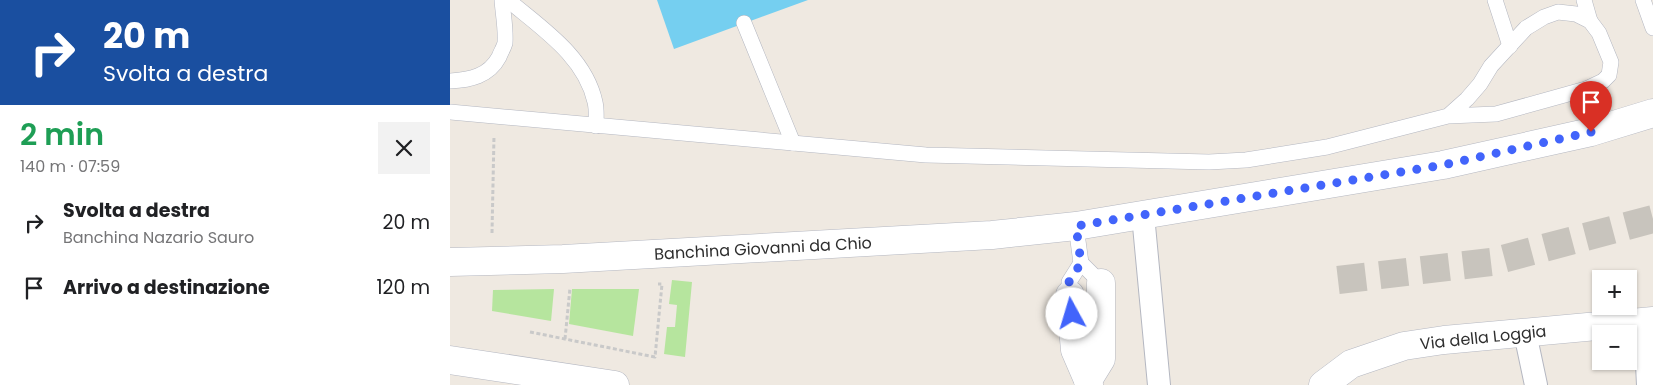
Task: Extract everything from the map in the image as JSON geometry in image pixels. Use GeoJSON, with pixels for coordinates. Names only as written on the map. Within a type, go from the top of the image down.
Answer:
{"type":"FeatureCollection","features":[{"type":"Feature","properties":{"kind":"street","name":"Banchina Giovanni da Chio"},"geometry":{"type":"LineString","coordinates":[[450,262],[563,260],[992,235],[1076,226],[1443,165],[1591,132],[1653,113]]}},
{"type":"Feature","properties":{"kind":"street"},"geometry":{"type":"LineString","coordinates":[[1143,215],[1159,385]]}},
{"type":"Feature","properties":{"kind":"street"},"geometry":{"type":"LineString","coordinates":[[1088,383],[1101,359],[1101,282]]}},
{"type":"Feature","properties":{"kind":"street"},"geometry":{"type":"LineString","coordinates":[[1070,295],[1075,350],[1088,383]]}},
{"type":"Feature","properties":{"kind":"street"},"geometry":{"type":"LineString","coordinates":[[1648,385],[1649,322]]}},
{"type":"Feature","properties":{"kind":"street","name":"Via della Loggia"},"geometry":{"type":"LineString","coordinates":[[1323,385],[1351,364],[1404,346],[1444,340],[1649,322]]}},
{"type":"Feature","properties":{"kind":"street"},"geometry":{"type":"LineString","coordinates":[[1525,333],[1536,385]]}},
{"type":"Feature","properties":{"kind":"street"},"geometry":{"type":"LineString","coordinates":[[450,360],[615,385]]}},
{"type":"Feature","properties":{"kind":"lane"},"geometry":{"type":"LineString","coordinates":[[450,81],[468,80],[484,74],[497,61],[505,45],[502,0]]}},
{"type":"Feature","properties":{"kind":"lane"},"geometry":{"type":"LineString","coordinates":[[508,0],[564,48],[584,72],[595,102],[596,126]]}},
{"type":"Feature","properties":{"kind":"lane"},"geometry":{"type":"LineString","coordinates":[[1494,0],[1510,46]]}},
{"type":"Feature","properties":{"kind":"lane"},"geometry":{"type":"LineString","coordinates":[[450,112],[926,155],[1209,162],[1246,160],[1327,147],[1448,116],[1496,114],[1586,89],[1603,81],[1609,75],[1611,62],[1599,34],[1590,21],[1584,0]]}},
{"type":"Feature","properties":{"kind":"lane"},"geometry":{"type":"LineString","coordinates":[[1643,0],[1653,28]]}},
{"type":"Feature","properties":{"kind":"lane"},"geometry":{"type":"LineString","coordinates":[[1448,116],[1467,99],[1480,84],[1491,66],[1526,28],[1544,17],[1558,12],[1576,14],[1590,21]]}},
{"type":"Feature","properties":{"kind":"lane"},"geometry":{"type":"LineString","coordinates":[[744,23],[793,143]]}},
{"type":"Feature","properties":{"kind":"lane"},"geometry":{"type":"LineString","coordinates":[[1076,226],[1081,263],[1101,282]]}},
{"type":"Feature","properties":{"kind":"lane"},"geometry":{"type":"LineString","coordinates":[[1070,295],[1069,282],[1081,263]]}},
{"type":"Feature","properties":{"kind":"path"},"geometry":{"type":"LineString","coordinates":[[492,262],[494,133]]}},
{"type":"Feature","properties":{"kind":"path"},"geometry":{"type":"LineString","coordinates":[[565,339],[570,284]]}},
{"type":"Feature","properties":{"kind":"path"},"geometry":{"type":"LineString","coordinates":[[530,332],[655,356],[662,284],[653,284]]}},
{"type":"Feature","properties":{"kind":"green space"},"geometry":{"type":"Polygon","coordinates":[[[672,280],[692,282],[685,357],[664,354],[667,327],[675,327],[677,305],[669,304],[672,280]]]}},
{"type":"Feature","properties":{"kind":"green space"},"geometry":{"type":"Polygon","coordinates":[[[554,289],[551,321],[492,311],[493,290],[554,289]]]}},
{"type":"Feature","properties":{"kind":"green space"},"geometry":{"type":"Polygon","coordinates":[[[572,289],[639,289],[633,336],[569,324],[572,289]]]}},
{"type":"Feature","properties":{"kind":"water"},"geometry":{"type":"Polygon","coordinates":[[[657,0],[808,0],[674,49],[657,0]]]}},
{"type":"Feature","properties":{"kind":"tunnel"},"geometry":{"type":"LineString","coordinates":[[1338,280],[1491,262],[1653,219]]}},
{"type":"Feature","properties":{"kind":"route"},"geometry":{"type":"LineString","coordinates":[[1072,314],[1069,282],[1081,263],[1076,226],[1443,165],[1591,132]]}}]}
